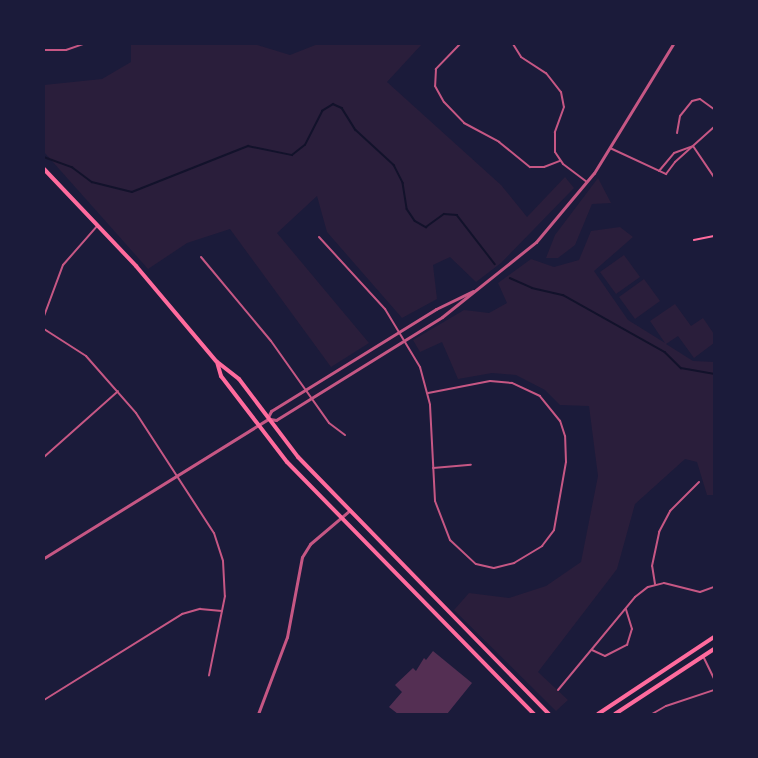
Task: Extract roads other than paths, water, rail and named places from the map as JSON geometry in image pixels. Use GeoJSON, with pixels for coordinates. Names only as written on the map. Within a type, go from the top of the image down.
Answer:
{"type":"FeatureCollection","features":[{"type":"Feature","properties":{"kind":"main road"},"geometry":{"type":"LineString","coordinates":[[44,169],[98,225],[216,361],[239,380],[298,457],[351,509],[448,614],[549,714]]}},
{"type":"Feature","properties":{"kind":"main road"},"geometry":{"type":"LineString","coordinates":[[216,361],[221,376],[287,462],[342,516],[431,613],[534,714]]}},
{"type":"Feature","properties":{"kind":"main road"},"geometry":{"type":"LineString","coordinates":[[598,714],[714,637]]}},
{"type":"Feature","properties":{"kind":"main road"},"geometry":{"type":"LineString","coordinates":[[615,714],[714,649]]}},
{"type":"Feature","properties":{"kind":"street"},"geometry":{"type":"LineString","coordinates":[[44,50],[66,50],[83,44]]}},
{"type":"Feature","properties":{"kind":"street"},"geometry":{"type":"LineString","coordinates":[[460,44],[436,69],[435,86],[444,102],[464,123],[499,142],[530,167],[544,167],[560,161]]}},
{"type":"Feature","properties":{"kind":"street"},"geometry":{"type":"LineString","coordinates":[[513,44],[521,57],[546,73],[561,92],[564,107],[554,138],[560,161],[587,182]]}},
{"type":"Feature","properties":{"kind":"street"},"geometry":{"type":"LineString","coordinates":[[44,558],[258,425],[268,419],[276,420],[405,340],[478,289],[536,242],[587,182],[673,44]]}},
{"type":"Feature","properties":{"kind":"street"},"geometry":{"type":"LineString","coordinates":[[676,133],[680,116],[695,99],[714,109]]}},
{"type":"Feature","properties":{"kind":"street"},"geometry":{"type":"LineString","coordinates":[[610,148],[666,174],[714,127]]}},
{"type":"Feature","properties":{"kind":"street"},"geometry":{"type":"LineString","coordinates":[[658,172],[674,153],[693,146]]}},
{"type":"Feature","properties":{"kind":"street"},"geometry":{"type":"LineString","coordinates":[[693,146],[714,177]]}},
{"type":"Feature","properties":{"kind":"street"},"geometry":{"type":"LineString","coordinates":[[44,316],[63,265],[98,225]]}},
{"type":"Feature","properties":{"kind":"street"},"geometry":{"type":"LineString","coordinates":[[319,237],[375,296],[405,340],[428,393],[439,518],[455,546],[470,561],[488,568],[507,566],[542,546],[552,535],[567,447],[562,426],[546,402],[527,388],[505,382],[428,393]]}},
{"type":"Feature","properties":{"kind":"street"},"geometry":{"type":"LineString","coordinates":[[201,257],[334,429],[345,435]]}},
{"type":"Feature","properties":{"kind":"street"},"geometry":{"type":"LineString","coordinates":[[268,419],[271,411],[400,331],[478,289]]}},
{"type":"Feature","properties":{"kind":"street"},"geometry":{"type":"LineString","coordinates":[[44,329],[86,356],[118,391],[179,474],[218,543],[225,578],[222,611],[208,675]]}},
{"type":"Feature","properties":{"kind":"street"},"geometry":{"type":"LineString","coordinates":[[44,457],[118,391]]}},
{"type":"Feature","properties":{"kind":"street"},"geometry":{"type":"LineString","coordinates":[[434,468],[471,465]]}},
{"type":"Feature","properties":{"kind":"street"},"geometry":{"type":"LineString","coordinates":[[655,584],[652,566],[659,532],[670,511],[699,482]]}},
{"type":"Feature","properties":{"kind":"street"},"geometry":{"type":"LineString","coordinates":[[258,714],[287,637],[302,558],[310,544],[351,509]]}},
{"type":"Feature","properties":{"kind":"street"},"geometry":{"type":"LineString","coordinates":[[558,690],[626,608],[655,584],[700,592],[714,587]]}},
{"type":"Feature","properties":{"kind":"street"},"geometry":{"type":"LineString","coordinates":[[592,650],[605,656],[627,645],[632,629],[626,608]]}},
{"type":"Feature","properties":{"kind":"street"},"geometry":{"type":"LineString","coordinates":[[44,700],[182,614],[200,609],[222,611]]}},
{"type":"Feature","properties":{"kind":"street"},"geometry":{"type":"LineString","coordinates":[[703,656],[714,679]]}},
{"type":"Feature","properties":{"kind":"street"},"geometry":{"type":"LineString","coordinates":[[652,714],[666,706],[714,690]]}},
{"type":"Feature","properties":{"kind":"waterway"},"geometry":{"type":"LineString","coordinates":[[44,157],[72,167],[92,182],[132,192],[248,146],[292,155],[305,145],[322,111],[333,104],[342,108],[356,130],[394,165],[403,183],[407,209],[415,221],[426,227],[444,214],[457,215],[495,264]]}},
{"type":"Feature","properties":{"kind":"waterway"},"geometry":{"type":"LineString","coordinates":[[510,278],[532,288],[563,295],[665,352],[681,368],[714,374]]}}]}
